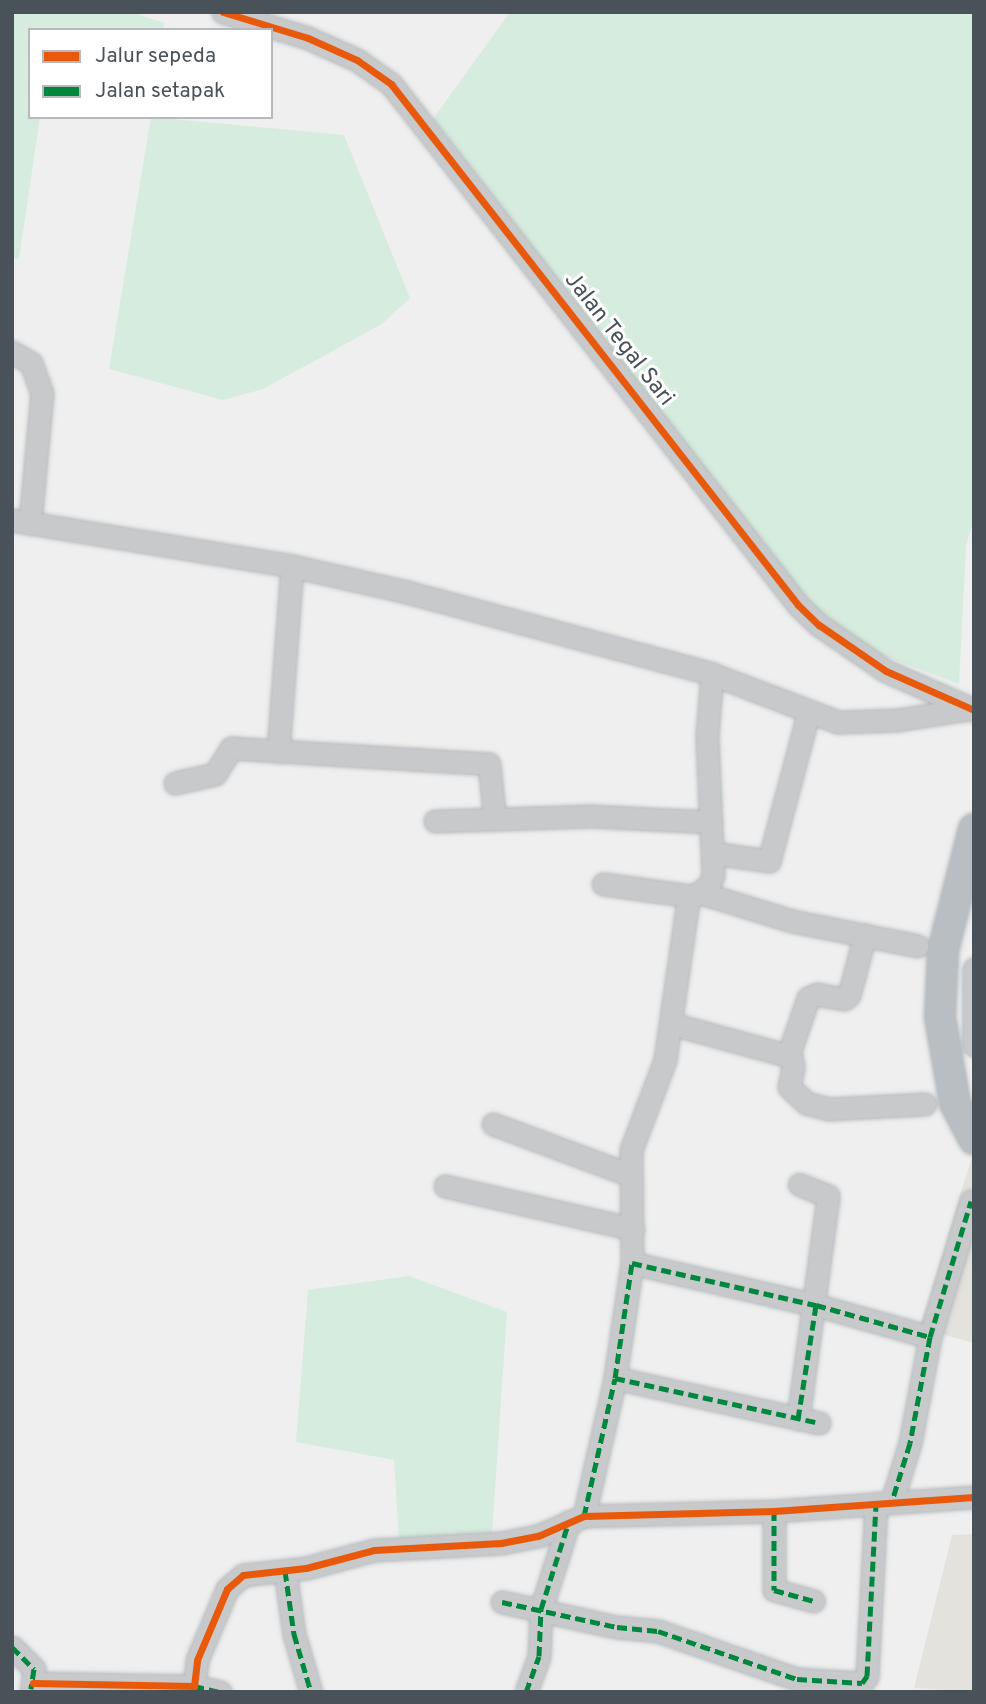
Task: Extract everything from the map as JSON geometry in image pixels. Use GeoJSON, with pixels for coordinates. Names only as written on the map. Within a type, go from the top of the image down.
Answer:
{"type":"FeatureCollection","features":[{"type":"Feature","properties":{"kind":"highway"},"geometry":{"type":"LineString","coordinates":[[974,829],[943,951],[941,996],[946,1066],[955,1104],[974,1139]]}},
{"type":"Feature","properties":{"kind":"street","name":"Jalan Tegal Sari"},"geometry":{"type":"LineString","coordinates":[[223,12],[309,38],[358,60],[391,84],[798,605],[819,625],[886,671],[970,709]]}},
{"type":"Feature","properties":{"kind":"street"},"geometry":{"type":"LineString","coordinates":[[12,352],[31,363],[42,393],[21,521],[292,566],[407,592],[712,674],[808,714],[853,723],[970,709]]}},
{"type":"Feature","properties":{"kind":"street"},"geometry":{"type":"LineString","coordinates":[[278,751],[292,566]]}},
{"type":"Feature","properties":{"kind":"street"},"geometry":{"type":"LineString","coordinates":[[526,1692],[539,1656],[541,1609],[577,1519],[615,1378],[632,1263],[631,1150],[660,1081],[696,894],[709,886],[713,853],[707,735],[712,674]]}},
{"type":"Feature","properties":{"kind":"street"},"geometry":{"type":"LineString","coordinates":[[713,853],[769,861],[808,714]]}},
{"type":"Feature","properties":{"kind":"street"},"geometry":{"type":"LineString","coordinates":[[175,783],[215,774],[231,748],[489,764],[494,775],[494,812],[500,819]]}},
{"type":"Feature","properties":{"kind":"street"},"geometry":{"type":"LineString","coordinates":[[435,821],[591,816],[711,822]]}},
{"type":"Feature","properties":{"kind":"street"},"geometry":{"type":"LineString","coordinates":[[603,884],[696,894],[792,921],[918,946]]}},
{"type":"Feature","properties":{"kind":"street"},"geometry":{"type":"LineString","coordinates":[[865,935],[849,995],[845,999],[817,994],[808,998],[789,1056],[793,1066],[789,1087],[806,1103],[853,1111],[926,1104]]}},
{"type":"Feature","properties":{"kind":"street"},"geometry":{"type":"LineString","coordinates":[[974,969],[974,1045]]}},
{"type":"Feature","properties":{"kind":"street"},"geometry":{"type":"LineString","coordinates":[[941,996],[972,1000]]}},
{"type":"Feature","properties":{"kind":"street"},"geometry":{"type":"LineString","coordinates":[[672,1024],[789,1056]]}},
{"type":"Feature","properties":{"kind":"street"},"geometry":{"type":"LineString","coordinates":[[493,1124],[630,1175]]}},
{"type":"Feature","properties":{"kind":"street"},"geometry":{"type":"LineString","coordinates":[[615,1378],[809,1421],[816,1305],[828,1196],[799,1184]]}},
{"type":"Feature","properties":{"kind":"street"},"geometry":{"type":"LineString","coordinates":[[445,1186],[633,1229]]}},
{"type":"Feature","properties":{"kind":"street"},"geometry":{"type":"LineString","coordinates":[[502,1602],[617,1627],[658,1631],[797,1679],[862,1683],[867,1675],[884,1502],[910,1443],[930,1337],[971,1201]]}},
{"type":"Feature","properties":{"kind":"street"},"geometry":{"type":"LineString","coordinates":[[632,1263],[816,1305],[930,1337]]}},
{"type":"Feature","properties":{"kind":"street"},"geometry":{"type":"LineString","coordinates":[[194,1686],[197,1660],[233,1579],[285,1571],[374,1550],[500,1543],[538,1535],[577,1519],[774,1511],[974,1497]]}},
{"type":"Feature","properties":{"kind":"street"},"geometry":{"type":"LineString","coordinates":[[774,1511],[774,1590],[814,1601]]}},
{"type":"Feature","properties":{"kind":"street"},"geometry":{"type":"LineString","coordinates":[[285,1571],[294,1634],[311,1692]]}},
{"type":"Feature","properties":{"kind":"street"},"geometry":{"type":"LineString","coordinates":[[12,1647],[34,1669],[32,1687],[194,1686],[220,1692]]}},
{"type":"Feature","properties":{"kind":"shaded area"},"geometry":{"type":"Polygon","coordinates":[[[974,1150],[974,1343],[919,1328],[974,1150]]]}},
{"type":"Feature","properties":{"kind":"shaded area"},"geometry":{"type":"Polygon","coordinates":[[[974,1534],[974,1692],[914,1688],[952,1535],[974,1534]]]}},
{"type":"Feature","properties":{"kind":"green space"},"geometry":{"type":"Polygon","coordinates":[[[12,12],[131,12],[164,23],[163,28],[28,28],[28,119],[40,119],[19,259],[12,258],[12,12]]]}},
{"type":"Feature","properties":{"kind":"green space"},"geometry":{"type":"Polygon","coordinates":[[[510,12],[974,12],[974,518],[966,546],[959,684],[882,655],[814,611],[433,119],[510,12]]]}},
{"type":"Feature","properties":{"kind":"green space"},"geometry":{"type":"Polygon","coordinates":[[[151,119],[344,135],[410,298],[382,324],[263,389],[223,400],[109,369],[151,119]]]}},
{"type":"Feature","properties":{"kind":"green space"},"geometry":{"type":"Polygon","coordinates":[[[409,1276],[507,1312],[492,1534],[399,1540],[394,1460],[296,1442],[308,1290],[409,1276]]]}},
{"type":"Feature","properties":{"kind":"marked path"},"geometry":{"type":"LineString","coordinates":[[930,1337],[971,1201]]}},
{"type":"Feature","properties":{"kind":"marked path"},"geometry":{"type":"LineString","coordinates":[[584,1516],[615,1378],[632,1263],[816,1305],[930,1337],[910,1443],[892,1501]]}},
{"type":"Feature","properties":{"kind":"marked path"},"geometry":{"type":"LineString","coordinates":[[798,1419],[816,1305]]}},
{"type":"Feature","properties":{"kind":"marked path"},"geometry":{"type":"LineString","coordinates":[[615,1378],[819,1423]]}},
{"type":"Feature","properties":{"kind":"marked path"},"geometry":{"type":"LineString","coordinates":[[502,1602],[617,1627],[658,1631],[797,1679],[862,1683],[867,1676],[876,1503]]}},
{"type":"Feature","properties":{"kind":"marked path"},"geometry":{"type":"LineString","coordinates":[[774,1511],[774,1590],[814,1601]]}},
{"type":"Feature","properties":{"kind":"marked path"},"geometry":{"type":"LineString","coordinates":[[526,1692],[539,1656],[541,1609],[569,1521]]}},
{"type":"Feature","properties":{"kind":"marked path"},"geometry":{"type":"LineString","coordinates":[[285,1571],[294,1634],[311,1692]]}},
{"type":"Feature","properties":{"kind":"marked path"},"geometry":{"type":"LineString","coordinates":[[12,1647],[34,1669],[31,1689]]}},
{"type":"Feature","properties":{"kind":"marked path"},"geometry":{"type":"LineString","coordinates":[[194,1686],[220,1692]]}},
{"type":"Feature","properties":{"kind":"cycle path"},"geometry":{"type":"LineString","coordinates":[[223,12],[308,38],[357,60],[391,84],[798,605],[819,625],[886,671],[974,710]]}},
{"type":"Feature","properties":{"kind":"cycle path"},"geometry":{"type":"LineString","coordinates":[[33,1683],[194,1686],[197,1660],[227,1589],[243,1575],[306,1568],[374,1550],[501,1543],[538,1536],[584,1516],[774,1511],[974,1497]]}}]}
